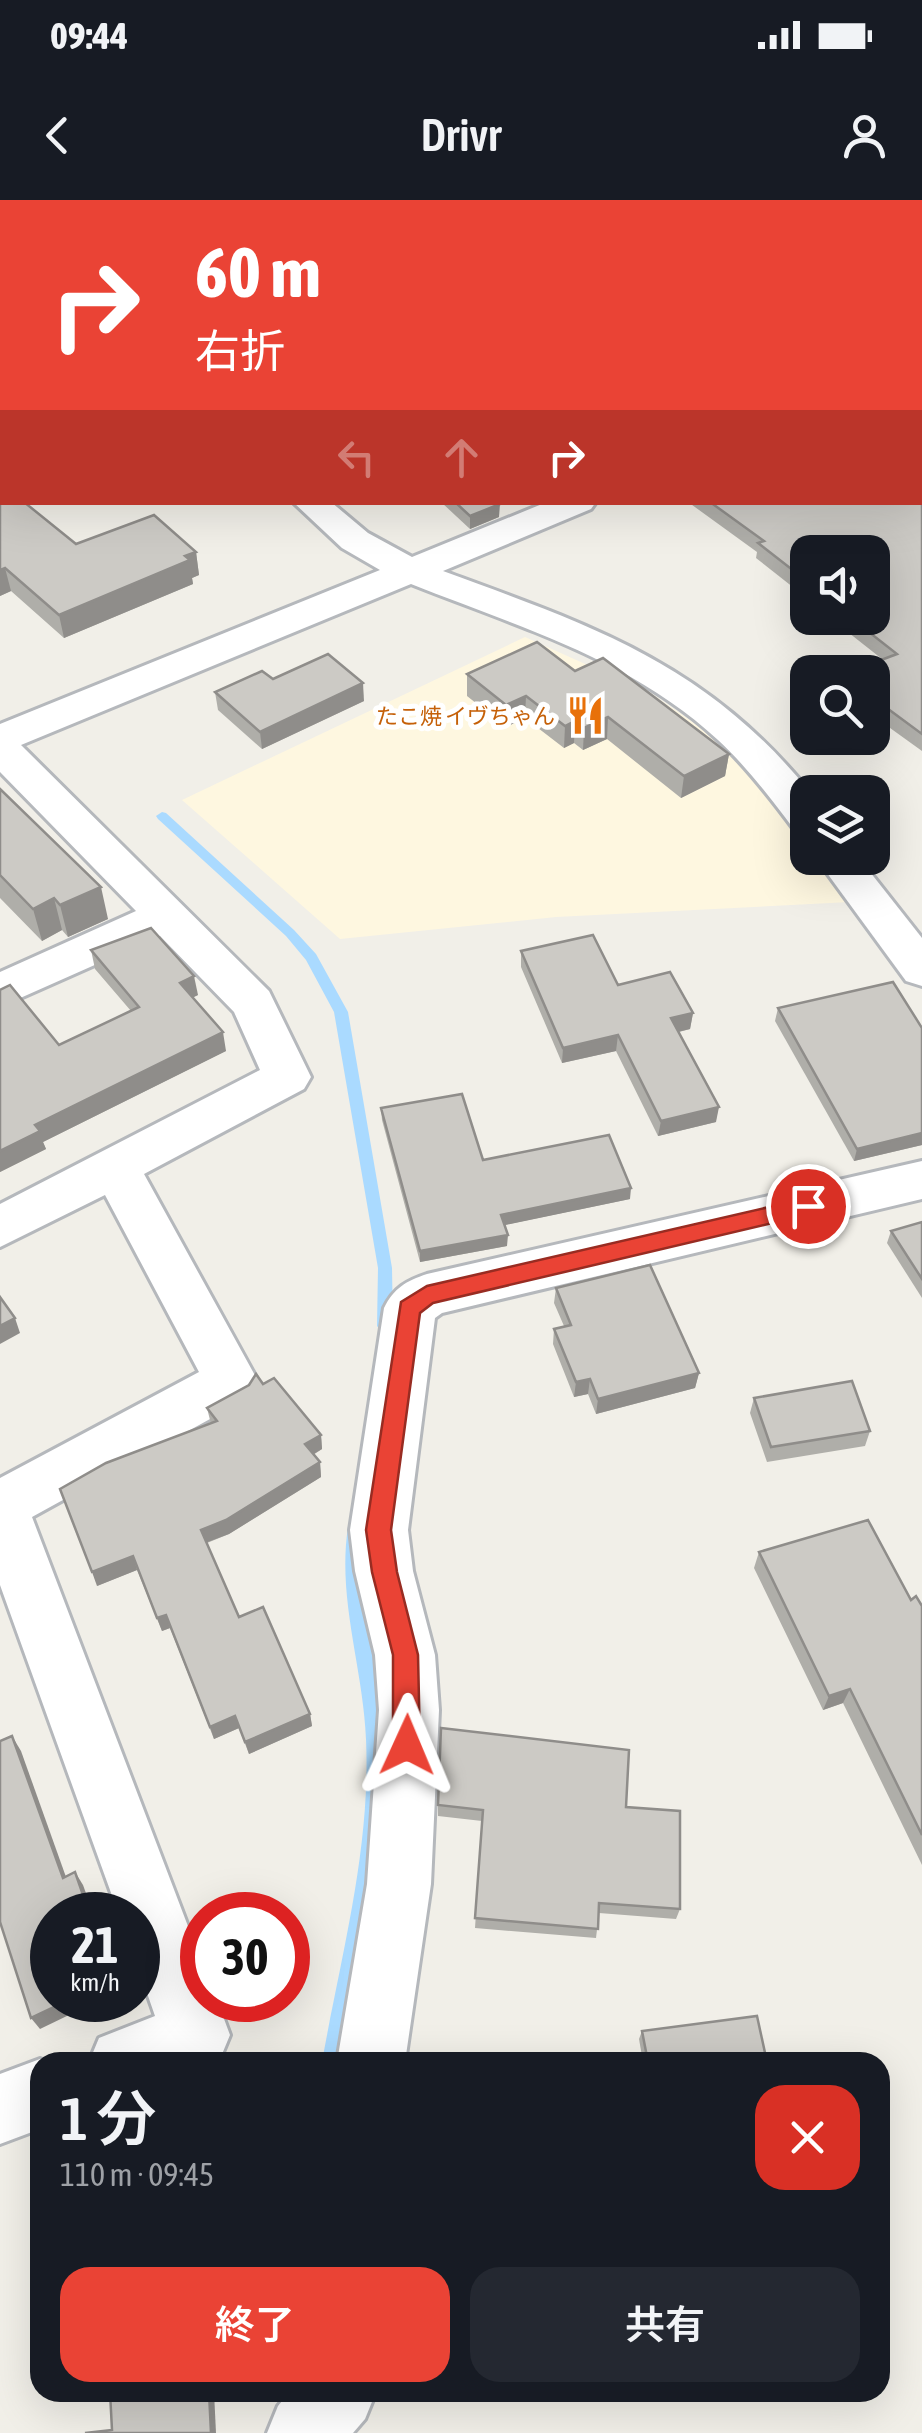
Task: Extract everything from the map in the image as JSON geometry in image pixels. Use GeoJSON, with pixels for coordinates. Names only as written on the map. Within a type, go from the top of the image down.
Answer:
{"type":"FeatureCollection","features":[{"type":"Feature","properties":{"kind":"street"},"geometry":{"type":"LineString","coordinates":[[313,505],[350,539],[409,572],[511,607],[593,641],[656,676],[721,720],[768,766],[790,795]]}},
{"type":"Feature","properties":{"kind":"street"},"geometry":{"type":"LineString","coordinates":[[0,739],[572,505]]}},
{"type":"Feature","properties":{"kind":"street"},"geometry":{"type":"LineString","coordinates":[[0,748],[252,1003],[287,1077],[0,1227]]}},
{"type":"Feature","properties":{"kind":"street"},"geometry":{"type":"LineString","coordinates":[[851,875],[922,970]]}},
{"type":"Feature","properties":{"kind":"street"},"geometry":{"type":"LineString","coordinates":[[0,990],[166,915]]}},
{"type":"Feature","properties":{"kind":"street"},"geometry":{"type":"LineString","coordinates":[[116,1169],[231,1381],[0,1506],[196,2035],[150,2052]]}},
{"type":"Feature","properties":{"kind":"street"},"geometry":{"type":"LineString","coordinates":[[373,2052],[399,1884],[408,1710],[406,1655],[384,1572],[378,1530],[410,1308],[427,1295],[922,1180]]}},
{"type":"Feature","properties":{"kind":"street"},"geometry":{"type":"LineString","coordinates":[[0,2109],[30,2098]]}},
{"type":"Feature","properties":{"kind":"street"},"geometry":{"type":"LineString","coordinates":[[305,2433],[330,2402]]}},
{"type":"Feature","properties":{"kind":"shaded area"},"geometry":{"type":"Polygon","coordinates":[[[525,637],[652,694],[698,726],[745,769],[790,826],[790,875],[829,875],[850,902],[556,917],[340,939],[182,800],[525,637]]]}},
{"type":"Feature","properties":{"kind":"building"},"geometry":{"type":"Polygon","coordinates":[[[0,505],[28,505],[76,544],[154,515],[196,552],[185,556],[190,560],[59,615],[5,568],[0,570],[0,505]]]}},
{"type":"Feature","properties":{"kind":"building"},"geometry":{"type":"Polygon","coordinates":[[[458,505],[498,505],[470,516],[458,505]]]}},
{"type":"Feature","properties":{"kind":"building"},"geometry":{"type":"Polygon","coordinates":[[[714,505],[922,505],[922,734],[890,710],[890,657],[897,654],[873,635],[890,635],[890,535],[790,535],[790,568],[758,543],[764,541],[714,505]]]}},
{"type":"Feature","properties":{"kind":"building"},"geometry":{"type":"Polygon","coordinates":[[[537,642],[575,671],[603,658],[729,754],[684,776],[608,717],[584,728],[575,721],[565,726],[526,696],[506,705],[467,674],[537,642]]]}},
{"type":"Feature","properties":{"kind":"building"},"geometry":{"type":"Polygon","coordinates":[[[328,654],[363,683],[260,732],[215,692],[262,671],[273,679],[328,654]]]}},
{"type":"Feature","properties":{"kind":"building"},"geometry":{"type":"Polygon","coordinates":[[[0,789],[101,887],[60,905],[54,898],[33,909],[0,875],[0,789]]]}},
{"type":"Feature","properties":{"kind":"building"},"geometry":{"type":"Polygon","coordinates":[[[151,928],[194,976],[180,983],[223,1032],[35,1125],[40,1131],[0,1151],[0,990],[10,985],[59,1045],[139,1007],[91,950],[151,928]]]}},
{"type":"Feature","properties":{"kind":"building"},"geometry":{"type":"Polygon","coordinates":[[[593,935],[618,985],[670,972],[693,1013],[671,1018],[719,1107],[661,1121],[618,1035],[563,1048],[521,951],[593,935]]]}},
{"type":"Feature","properties":{"kind":"building"},"geometry":{"type":"Polygon","coordinates":[[[893,982],[922,1028],[922,1133],[857,1149],[778,1008],[893,982]]]}},
{"type":"Feature","properties":{"kind":"building"},"geometry":{"type":"Polygon","coordinates":[[[462,1094],[483,1160],[609,1135],[631,1188],[501,1215],[508,1235],[420,1251],[381,1108],[462,1094]]]}},
{"type":"Feature","properties":{"kind":"building"},"geometry":{"type":"Polygon","coordinates":[[[922,1222],[922,1279],[891,1231],[922,1222]]]}},
{"type":"Feature","properties":{"kind":"building"},"geometry":{"type":"Polygon","coordinates":[[[650,1265],[699,1373],[598,1399],[590,1379],[576,1382],[554,1329],[571,1325],[556,1288],[650,1265]]]}},
{"type":"Feature","properties":{"kind":"building"},"geometry":{"type":"Polygon","coordinates":[[[0,1297],[15,1318],[0,1326],[0,1297]]]}},
{"type":"Feature","properties":{"kind":"building"},"geometry":{"type":"Polygon","coordinates":[[[256,1374],[263,1384],[274,1378],[321,1435],[305,1444],[320,1462],[226,1520],[201,1530],[239,1617],[263,1607],[310,1714],[245,1742],[235,1716],[210,1727],[166,1615],[157,1618],[133,1556],[92,1572],[60,1489],[106,1463],[217,1421],[207,1408],[249,1385],[256,1374]]]}},
{"type":"Feature","properties":{"kind":"building"},"geometry":{"type":"Polygon","coordinates":[[[852,1381],[870,1431],[771,1447],[754,1398],[852,1381]]]}},
{"type":"Feature","properties":{"kind":"building"},"geometry":{"type":"Polygon","coordinates":[[[868,1520],[911,1600],[916,1596],[922,1606],[922,1835],[850,1689],[829,1696],[759,1552],[868,1520]]]}},
{"type":"Feature","properties":{"kind":"building"},"geometry":{"type":"Polygon","coordinates":[[[441,1728],[629,1750],[626,1807],[680,1811],[680,1909],[599,1903],[598,1929],[475,1918],[483,1810],[438,1805],[441,1728]]]}},
{"type":"Feature","properties":{"kind":"building"},"geometry":{"type":"Polygon","coordinates":[[[12,1736],[63,1878],[75,1872],[82,1892],[30,1892],[30,2015],[0,1922],[0,1741],[12,1736]]]}},
{"type":"Feature","properties":{"kind":"building"},"geometry":{"type":"Polygon","coordinates":[[[757,2016],[765,2052],[646,2052],[642,2031],[757,2016]]]}},
{"type":"Feature","properties":{"kind":"building"},"geometry":{"type":"Polygon","coordinates":[[[111,2402],[209,2402],[211,2433],[85,2433],[112,2430],[111,2402]]]}},
{"type":"Feature","properties":{"kind":"waterway"},"geometry":{"type":"LineString","coordinates":[[162,816],[290,933],[311,957],[341,1012],[385,1268],[385,1326]]}},
{"type":"Feature","properties":{"kind":"waterway"},"geometry":{"type":"LineString","coordinates":[[334,2052],[363,1901],[375,1779],[373,1713],[353,1575],[356,1527]]}},
{"type":"Feature","properties":{"kind":"place","name":"たこ焼 イヴちゃん"},"geometry":{"type":"Point","coordinates":[585,716]}},
{"type":"Feature","properties":{"kind":"route"},"geometry":{"type":"LineString","coordinates":[[407,1745],[406,1655],[384,1572],[378,1530],[410,1308],[427,1295],[808,1206]]}}]}
